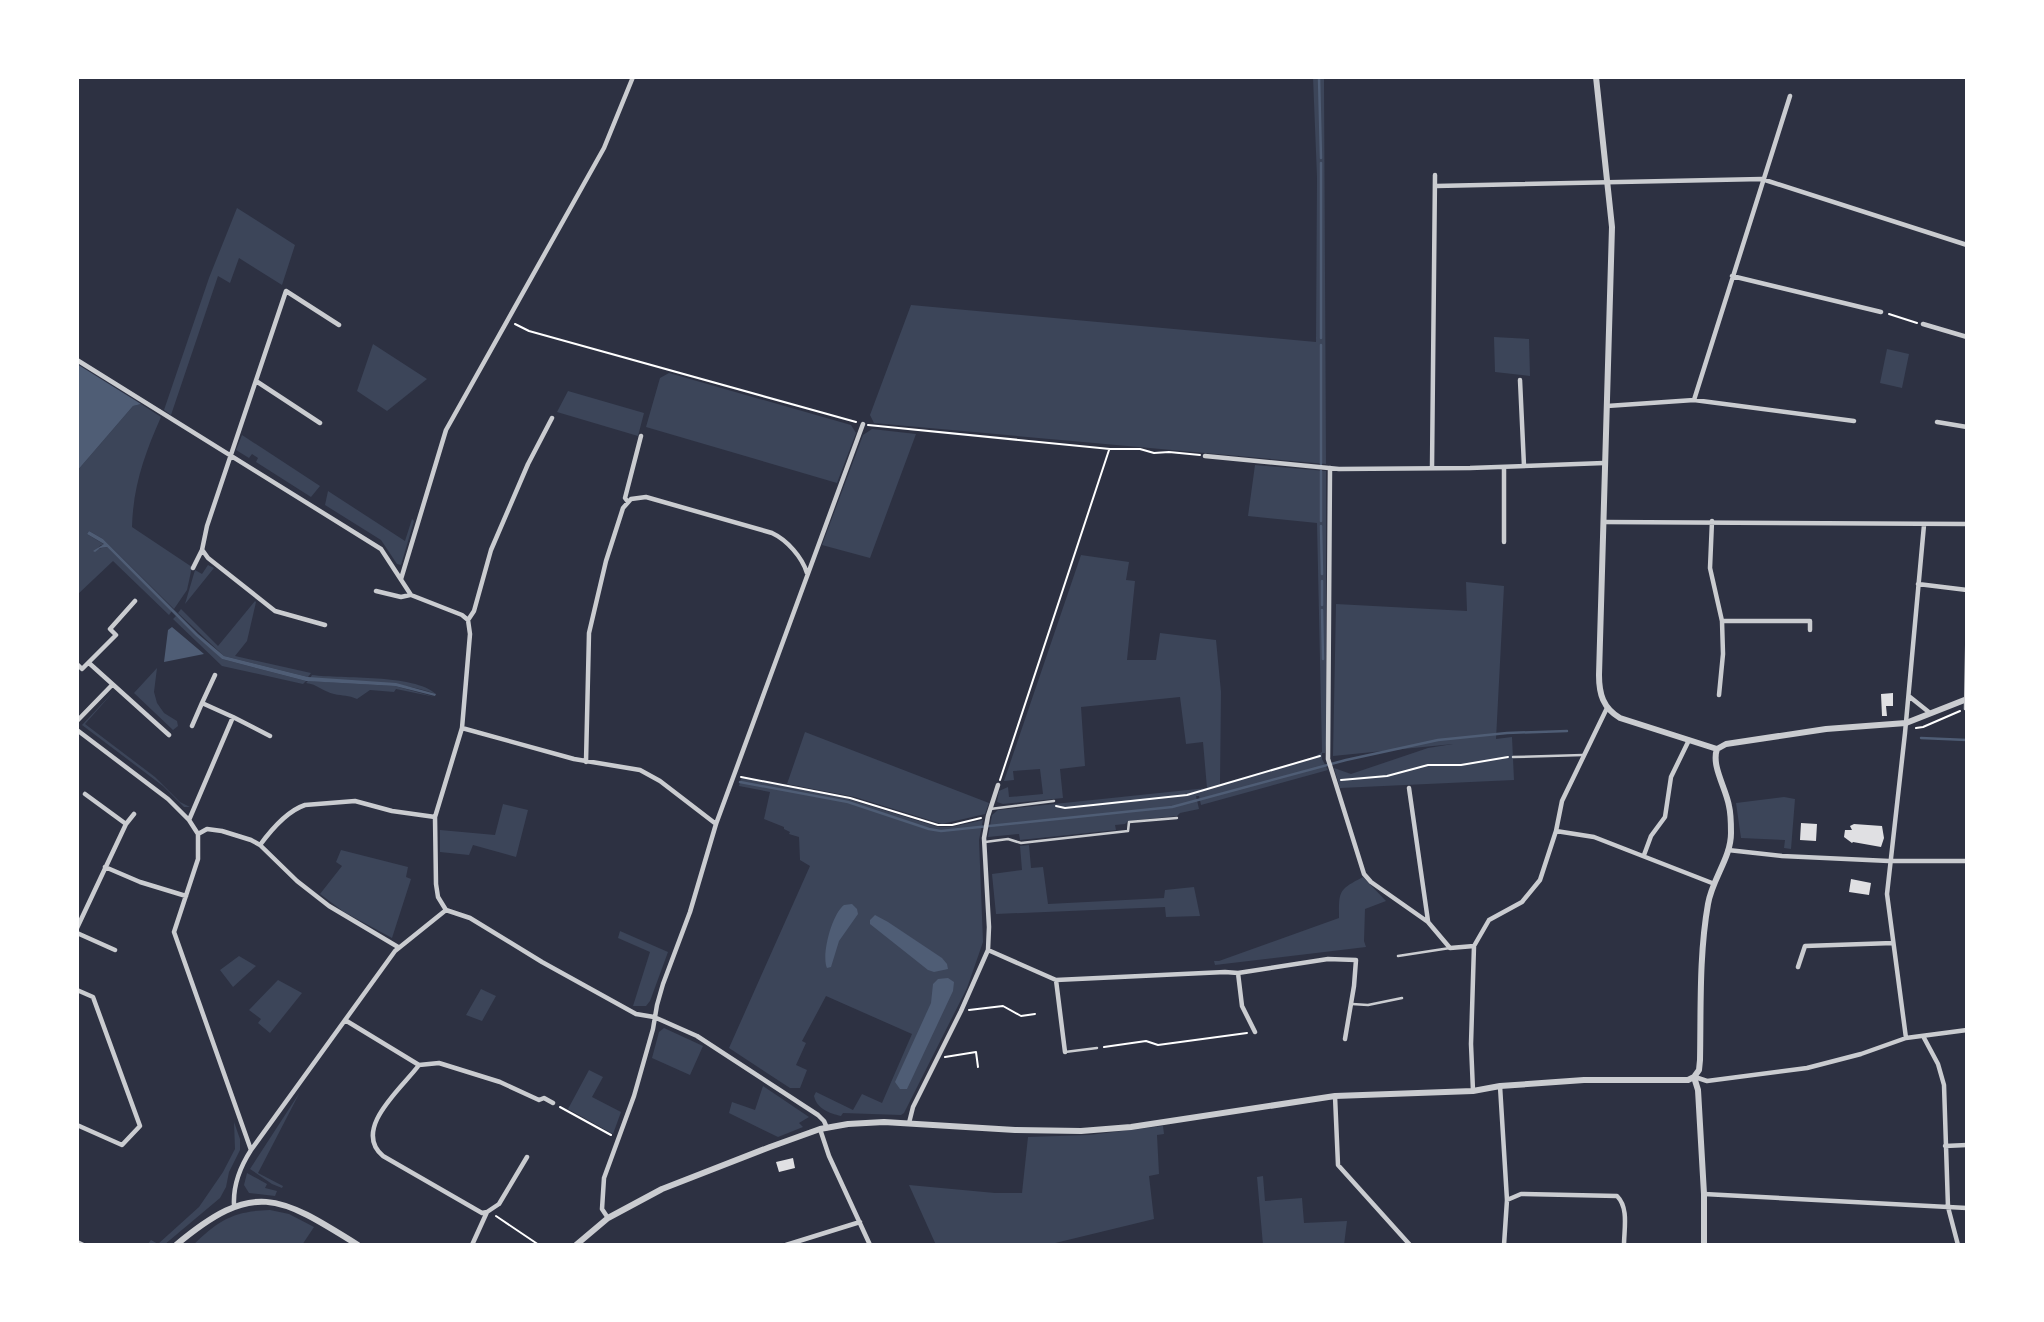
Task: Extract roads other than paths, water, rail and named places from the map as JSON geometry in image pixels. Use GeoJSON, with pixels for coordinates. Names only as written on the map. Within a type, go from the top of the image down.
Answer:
{"type":"FeatureCollection","features":[{"type":"Feature","properties":{"kind":"street"},"geometry":{"type":"LineString","coordinates":[[401,580],[446,430],[610,136],[633,77]]}},
{"type":"Feature","properties":{"kind":"street"},"geometry":{"type":"LineString","coordinates":[[1596,77],[1612,227],[1599,675],[1599,690],[1607,708],[1620,718],[1717,749],[1726,744],[1826,729],[1906,723],[1966,700]]}},
{"type":"Feature","properties":{"kind":"street"},"geometry":{"type":"LineString","coordinates":[[1694,400],[1790,96]]}},
{"type":"Feature","properties":{"kind":"street"},"geometry":{"type":"LineString","coordinates":[[1432,468],[1435,175]]}},
{"type":"Feature","properties":{"kind":"street"},"geometry":{"type":"LineString","coordinates":[[1436,186],[1762,179],[1967,245]]}},
{"type":"Feature","properties":{"kind":"street"},"geometry":{"type":"LineString","coordinates":[[1732,276],[1881,312]]}},
{"type":"Feature","properties":{"kind":"street"},"geometry":{"type":"LineString","coordinates":[[193,568],[202,550],[207,526],[286,291],[339,325]]}},
{"type":"Feature","properties":{"kind":"street"},"geometry":{"type":"LineString","coordinates":[[1923,324],[1967,337]]}},
{"type":"Feature","properties":{"kind":"street"},"geometry":{"type":"LineString","coordinates":[[77,360],[381,550],[411,595]]}},
{"type":"Feature","properties":{"kind":"street"},"geometry":{"type":"LineString","coordinates":[[1520,380],[1524,466]]}},
{"type":"Feature","properties":{"kind":"street"},"geometry":{"type":"LineString","coordinates":[[256,382],[320,423]]}},
{"type":"Feature","properties":{"kind":"street"},"geometry":{"type":"LineString","coordinates":[[1607,406],[1694,400],[1854,421]]}},
{"type":"Feature","properties":{"kind":"street"},"geometry":{"type":"LineString","coordinates":[[552,418],[528,464],[492,550],[474,611],[468,620],[470,635],[462,727],[435,817],[436,884],[439,897],[446,910],[470,918],[636,1014],[654,1017],[713,1046],[818,1115],[824,1121],[829,1156],[870,1245]]}},
{"type":"Feature","properties":{"kind":"street"},"geometry":{"type":"LineString","coordinates":[[1937,422],[1967,427]]}},
{"type":"Feature","properties":{"kind":"street"},"geometry":{"type":"LineString","coordinates":[[608,1218],[602,1209],[604,1178],[634,1096],[654,1017],[716,824],[863,424]]}},
{"type":"Feature","properties":{"kind":"street"},"geometry":{"type":"LineString","coordinates":[[628,502],[625,499],[627,484],[641,436]]}},
{"type":"Feature","properties":{"kind":"street"},"geometry":{"type":"LineString","coordinates":[[1205,456],[1330,468],[1504,467],[1604,463]]}},
{"type":"Feature","properties":{"kind":"street"},"geometry":{"type":"LineString","coordinates":[[1504,467],[1504,542]]}},
{"type":"Feature","properties":{"kind":"street"},"geometry":{"type":"LineString","coordinates":[[1330,468],[1328,756],[1334,781],[1364,874],[1371,882],[1428,922],[1450,948],[1474,946]]}},
{"type":"Feature","properties":{"kind":"street"},"geometry":{"type":"LineString","coordinates":[[586,762],[589,633],[606,561],[623,508],[628,502],[640,497],[650,498],[772,533],[794,552],[807,574]]}},
{"type":"Feature","properties":{"kind":"street"},"geometry":{"type":"LineString","coordinates":[[1712,521],[1710,568],[1722,621],[1723,654],[1719,695]]}},
{"type":"Feature","properties":{"kind":"street"},"geometry":{"type":"LineString","coordinates":[[1604,522],[1967,524]]}},
{"type":"Feature","properties":{"kind":"street"},"geometry":{"type":"LineString","coordinates":[[1906,1038],[1887,894],[1889,861],[1896,826],[1924,525]]}},
{"type":"Feature","properties":{"kind":"street"},"geometry":{"type":"LineString","coordinates":[[202,550],[208,558],[275,611],[326,625]]}},
{"type":"Feature","properties":{"kind":"street"},"geometry":{"type":"LineString","coordinates":[[1918,583],[1967,590]]}},
{"type":"Feature","properties":{"kind":"street"},"geometry":{"type":"LineString","coordinates":[[376,592],[401,597],[411,595],[462,615],[468,620]]}},
{"type":"Feature","properties":{"kind":"street"},"geometry":{"type":"LineString","coordinates":[[77,664],[82,670],[116,635],[110,629],[135,601]]}},
{"type":"Feature","properties":{"kind":"street"},"geometry":{"type":"LineString","coordinates":[[1722,621],[1810,621],[1810,630]]}},
{"type":"Feature","properties":{"kind":"street"},"geometry":{"type":"LineString","coordinates":[[89,663],[169,735]]}},
{"type":"Feature","properties":{"kind":"street"},"geometry":{"type":"LineString","coordinates":[[192,726],[215,674]]}},
{"type":"Feature","properties":{"kind":"street"},"geometry":{"type":"LineString","coordinates":[[77,721],[111,685]]}},
{"type":"Feature","properties":{"kind":"street"},"geometry":{"type":"LineString","coordinates":[[1909,696],[1919,707],[1931,714]]}},
{"type":"Feature","properties":{"kind":"street"},"geometry":{"type":"LineString","coordinates":[[202,704],[270,736]]}},
{"type":"Feature","properties":{"kind":"street"},"geometry":{"type":"LineString","coordinates":[[1473,1091],[1471,1044],[1474,946],[1489,920],[1522,902],[1540,880],[1556,831],[1562,801],[1607,708]]}},
{"type":"Feature","properties":{"kind":"street"},"geometry":{"type":"LineString","coordinates":[[189,820],[233,717]]}},
{"type":"Feature","properties":{"kind":"street"},"geometry":{"type":"LineString","coordinates":[[462,727],[586,762],[634,769],[652,775],[716,824]]}},
{"type":"Feature","properties":{"kind":"street"},"geometry":{"type":"LineString","coordinates":[[77,730],[154,788],[189,820],[198,834],[198,859],[174,932],[251,1150]]}},
{"type":"Feature","properties":{"kind":"street"},"geometry":{"type":"LineString","coordinates":[[1644,855],[1651,836],[1665,817],[1671,777],[1689,740]]}},
{"type":"Feature","properties":{"kind":"street"},"geometry":{"type":"LineString","coordinates":[[576,1245],[608,1218],[662,1189],[824,1128],[860,1123],[909,1123],[1081,1131],[1130,1127],[1335,1096],[1473,1091],[1500,1086],[1584,1080],[1688,1080],[1699,1070],[1707,904],[1712,883],[1728,850],[1731,835],[1729,805],[1715,758],[1717,749]]}},
{"type":"Feature","properties":{"kind":"street"},"geometry":{"type":"LineString","coordinates":[[909,1123],[913,1107],[988,950],[984,840],[988,815],[999,785]]}},
{"type":"Feature","properties":{"kind":"street"},"geometry":{"type":"LineString","coordinates":[[1409,788],[1428,922]]}},
{"type":"Feature","properties":{"kind":"street"},"geometry":{"type":"LineString","coordinates":[[85,794],[125,824]]}},
{"type":"Feature","properties":{"kind":"street"},"geometry":{"type":"LineString","coordinates":[[260,845],[283,819],[305,805],[355,800],[392,811],[435,817]]}},
{"type":"Feature","properties":{"kind":"street"},"geometry":{"type":"LineString","coordinates":[[115,950],[77,930],[125,824],[134,814]]}},
{"type":"Feature","properties":{"kind":"street"},"geometry":{"type":"LineString","coordinates":[[198,834],[207,829],[222,831],[260,845],[297,881],[329,906],[398,947]]}},
{"type":"Feature","properties":{"kind":"street"},"geometry":{"type":"LineString","coordinates":[[1556,831],[1594,837],[1712,883]]}},
{"type":"Feature","properties":{"kind":"street"},"geometry":{"type":"LineString","coordinates":[[1728,850],[1782,856],[1889,861],[1967,861]]}},
{"type":"Feature","properties":{"kind":"street"},"geometry":{"type":"LineString","coordinates":[[105,867],[186,897]]}},
{"type":"Feature","properties":{"kind":"street"},"geometry":{"type":"LineString","coordinates":[[234,1205],[240,1168],[251,1150],[398,947],[446,910]]}},
{"type":"Feature","properties":{"kind":"street"},"geometry":{"type":"LineString","coordinates":[[1798,967],[1805,946],[1893,943]]}},
{"type":"Feature","properties":{"kind":"street"},"geometry":{"type":"LineString","coordinates":[[988,950],[1056,980],[1238,973],[1328,959],[1356,960],[1352,1004],[1345,1039]]}},
{"type":"Feature","properties":{"kind":"street"},"geometry":{"type":"LineString","coordinates":[[1238,973],[1242,1006],[1255,1032]]}},
{"type":"Feature","properties":{"kind":"street"},"geometry":{"type":"LineString","coordinates":[[1056,980],[1065,1052]]}},
{"type":"Feature","properties":{"kind":"street"},"geometry":{"type":"LineString","coordinates":[[77,990],[93,997],[140,1126],[122,1145],[77,1125]]}},
{"type":"Feature","properties":{"kind":"street"},"geometry":{"type":"LineString","coordinates":[[345,1020],[419,1065],[439,1063],[500,1082],[539,1100],[544,1098],[553,1103]]}},
{"type":"Feature","properties":{"kind":"street"},"geometry":{"type":"LineString","coordinates":[[1694,1077],[1707,1081],[1807,1068],[1861,1054],[1906,1038],[1967,1030]]}},
{"type":"Feature","properties":{"kind":"street"},"geometry":{"type":"LineString","coordinates":[[1923,1036],[1938,1064],[1944,1085],[1948,1207],[1958,1245]]}},
{"type":"Feature","properties":{"kind":"street"},"geometry":{"type":"LineString","coordinates":[[419,1065],[374,1122],[374,1146],[383,1156],[482,1213],[499,1204],[527,1157]]}},
{"type":"Feature","properties":{"kind":"street"},"geometry":{"type":"LineString","coordinates":[[1694,1077],[1698,1090],[1704,1245]]}},
{"type":"Feature","properties":{"kind":"street"},"geometry":{"type":"LineString","coordinates":[[1500,1086],[1507,1199],[1504,1245]]}},
{"type":"Feature","properties":{"kind":"street"},"geometry":{"type":"LineString","coordinates":[[1335,1096],[1338,1165],[1410,1245]]}},
{"type":"Feature","properties":{"kind":"street"},"geometry":{"type":"LineString","coordinates":[[1945,1146],[1967,1145]]}},
{"type":"Feature","properties":{"kind":"street"},"geometry":{"type":"LineString","coordinates":[[1507,1199],[1521,1194],[1617,1196],[1625,1209],[1624,1245]]}},
{"type":"Feature","properties":{"kind":"street"},"geometry":{"type":"LineString","coordinates":[[1704,1194],[1967,1208]]}},
{"type":"Feature","properties":{"kind":"street"},"geometry":{"type":"LineString","coordinates":[[176,1245],[203,1222],[234,1205],[265,1202],[291,1206],[358,1245]]}},
{"type":"Feature","properties":{"kind":"street"},"geometry":{"type":"LineString","coordinates":[[472,1245],[488,1212]]}},
{"type":"Feature","properties":{"kind":"street"},"geometry":{"type":"LineString","coordinates":[[786,1245],[860,1223]]}},
{"type":"Feature","properties":{"kind":"street"},"geometry":{"type":"LineString","coordinates":[[77,1242],[83,1245]]}},
{"type":"Feature","properties":{"kind":"lane"},"geometry":{"type":"LineString","coordinates":[[1965,709],[1967,606]]}},
{"type":"Feature","properties":{"kind":"lane"},"geometry":{"type":"LineString","coordinates":[[1513,757],[1583,755]]}},
{"type":"Feature","properties":{"kind":"lane"},"geometry":{"type":"LineString","coordinates":[[988,815],[1054,802]]}},
{"type":"Feature","properties":{"kind":"lane"},"geometry":{"type":"LineString","coordinates":[[984,840],[1008,839],[1021,843],[1128,831],[1129,822],[1177,818]]}},
{"type":"Feature","properties":{"kind":"lane"},"geometry":{"type":"LineString","coordinates":[[1398,956],[1450,948]]}},
{"type":"Feature","properties":{"kind":"lane"},"geometry":{"type":"LineString","coordinates":[[1352,1004],[1368,1005],[1402,998]]}},
{"type":"Feature","properties":{"kind":"lane"},"geometry":{"type":"LineString","coordinates":[[1065,1052],[1097,1048]]}},
{"type":"Feature","properties":{"kind":"waterway"},"geometry":{"type":"LineString","coordinates":[[1319,77],[1321,158]]}},
{"type":"Feature","properties":{"kind":"waterway"},"geometry":{"type":"LineString","coordinates":[[1321,163],[1321,338]]}},
{"type":"Feature","properties":{"kind":"waterway"},"geometry":{"type":"LineString","coordinates":[[1321,345],[1321,464]]}},
{"type":"Feature","properties":{"kind":"waterway"},"geometry":{"type":"LineString","coordinates":[[1321,471],[1321,521]]}},
{"type":"Feature","properties":{"kind":"waterway"},"geometry":{"type":"LineString","coordinates":[[1321,526],[1322,574]]}},
{"type":"Feature","properties":{"kind":"waterway"},"geometry":{"type":"LineString","coordinates":[[1322,581],[1322,605]]}},
{"type":"Feature","properties":{"kind":"waterway"},"geometry":{"type":"LineString","coordinates":[[1322,610],[1323,659]]}},
{"type":"Feature","properties":{"kind":"waterway"},"geometry":{"type":"LineString","coordinates":[[740,782],[848,802],[941,831],[1172,807],[1346,760],[1438,740],[1507,733],[1567,731]]}},
{"type":"Feature","properties":{"kind":"waterway"},"geometry":{"type":"LineString","coordinates":[[1921,738],[1967,740]]}}]}
